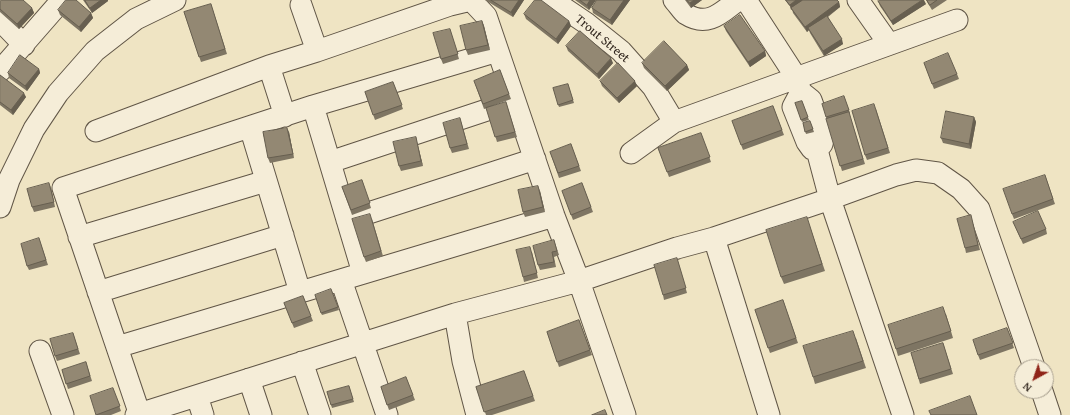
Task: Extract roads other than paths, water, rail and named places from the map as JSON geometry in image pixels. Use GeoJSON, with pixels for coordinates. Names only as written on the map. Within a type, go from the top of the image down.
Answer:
{"type":"FeatureCollection","features":[{"type":"Feature","properties":{"kind":"street"},"geometry":{"type":"LineString","coordinates":[[0,71],[62,0]]}},
{"type":"Feature","properties":{"kind":"street"},"geometry":{"type":"LineString","coordinates":[[0,208],[9,180],[34,129],[58,93],[94,51],[136,19],[175,0]]}},
{"type":"Feature","properties":{"kind":"street"},"geometry":{"type":"LineString","coordinates":[[96,131],[269,66],[450,5],[471,0],[486,16],[554,216],[579,281],[625,415]]}},
{"type":"Feature","properties":{"kind":"street","name":"Trout Street"},"geometry":{"type":"LineString","coordinates":[[552,0],[586,23],[621,51],[653,87],[674,122]]}},
{"type":"Feature","properties":{"kind":"street"},"geometry":{"type":"LineString","coordinates":[[674,0],[686,14],[699,20],[712,19],[738,0]]}},
{"type":"Feature","properties":{"kind":"street"},"geometry":{"type":"LineString","coordinates":[[746,0],[799,85],[811,100],[824,136],[822,144],[817,150],[830,199],[903,415]]}},
{"type":"Feature","properties":{"kind":"street"},"geometry":{"type":"LineString","coordinates":[[858,0],[889,44]]}},
{"type":"Feature","properties":{"kind":"street"},"geometry":{"type":"LineString","coordinates":[[301,5],[317,51]]}},
{"type":"Feature","properties":{"kind":"street"},"geometry":{"type":"LineString","coordinates":[[0,20],[24,45]]}},
{"type":"Feature","properties":{"kind":"street"},"geometry":{"type":"LineString","coordinates":[[631,153],[674,122],[799,85],[889,44],[957,20]]}},
{"type":"Feature","properties":{"kind":"street"},"geometry":{"type":"LineString","coordinates":[[498,51],[313,106],[63,188],[139,415],[200,405],[249,379],[456,314],[579,281],[677,248],[714,238],[896,175],[916,170],[938,173],[961,189],[979,209],[1031,359]]}},
{"type":"Feature","properties":{"kind":"street"},"geometry":{"type":"LineString","coordinates":[[269,66],[285,116]]}},
{"type":"Feature","properties":{"kind":"street"},"geometry":{"type":"LineString","coordinates":[[330,162],[515,100]]}},
{"type":"Feature","properties":{"kind":"street"},"geometry":{"type":"LineString","coordinates":[[313,106],[363,273]]}},
{"type":"Feature","properties":{"kind":"street"},"geometry":{"type":"LineString","coordinates":[[250,127],[300,292]]}},
{"type":"Feature","properties":{"kind":"street"},"geometry":{"type":"LineString","coordinates":[[347,220],[535,159]]}},
{"type":"Feature","properties":{"kind":"street"},"geometry":{"type":"LineString","coordinates":[[79,237],[266,181]]}},
{"type":"Feature","properties":{"kind":"street"},"geometry":{"type":"LineString","coordinates":[[117,347],[554,216]]}},
{"type":"Feature","properties":{"kind":"street"},"geometry":{"type":"LineString","coordinates":[[98,292],[283,235]]}},
{"type":"Feature","properties":{"kind":"street"},"geometry":{"type":"LineString","coordinates":[[714,238],[769,415]]}},
{"type":"Feature","properties":{"kind":"street"},"geometry":{"type":"LineString","coordinates":[[341,280],[387,415]]}},
{"type":"Feature","properties":{"kind":"street"},"geometry":{"type":"LineString","coordinates":[[456,314],[463,360],[477,415]]}},
{"type":"Feature","properties":{"kind":"street"},"geometry":{"type":"LineString","coordinates":[[40,351],[63,415]]}},
{"type":"Feature","properties":{"kind":"street"},"geometry":{"type":"LineString","coordinates":[[302,362],[320,415]]}},
{"type":"Feature","properties":{"kind":"street"},"geometry":{"type":"LineString","coordinates":[[249,379],[261,415]]}},
{"type":"Feature","properties":{"kind":"street"},"geometry":{"type":"LineString","coordinates":[[1045,399],[1050,415]]}}]}
